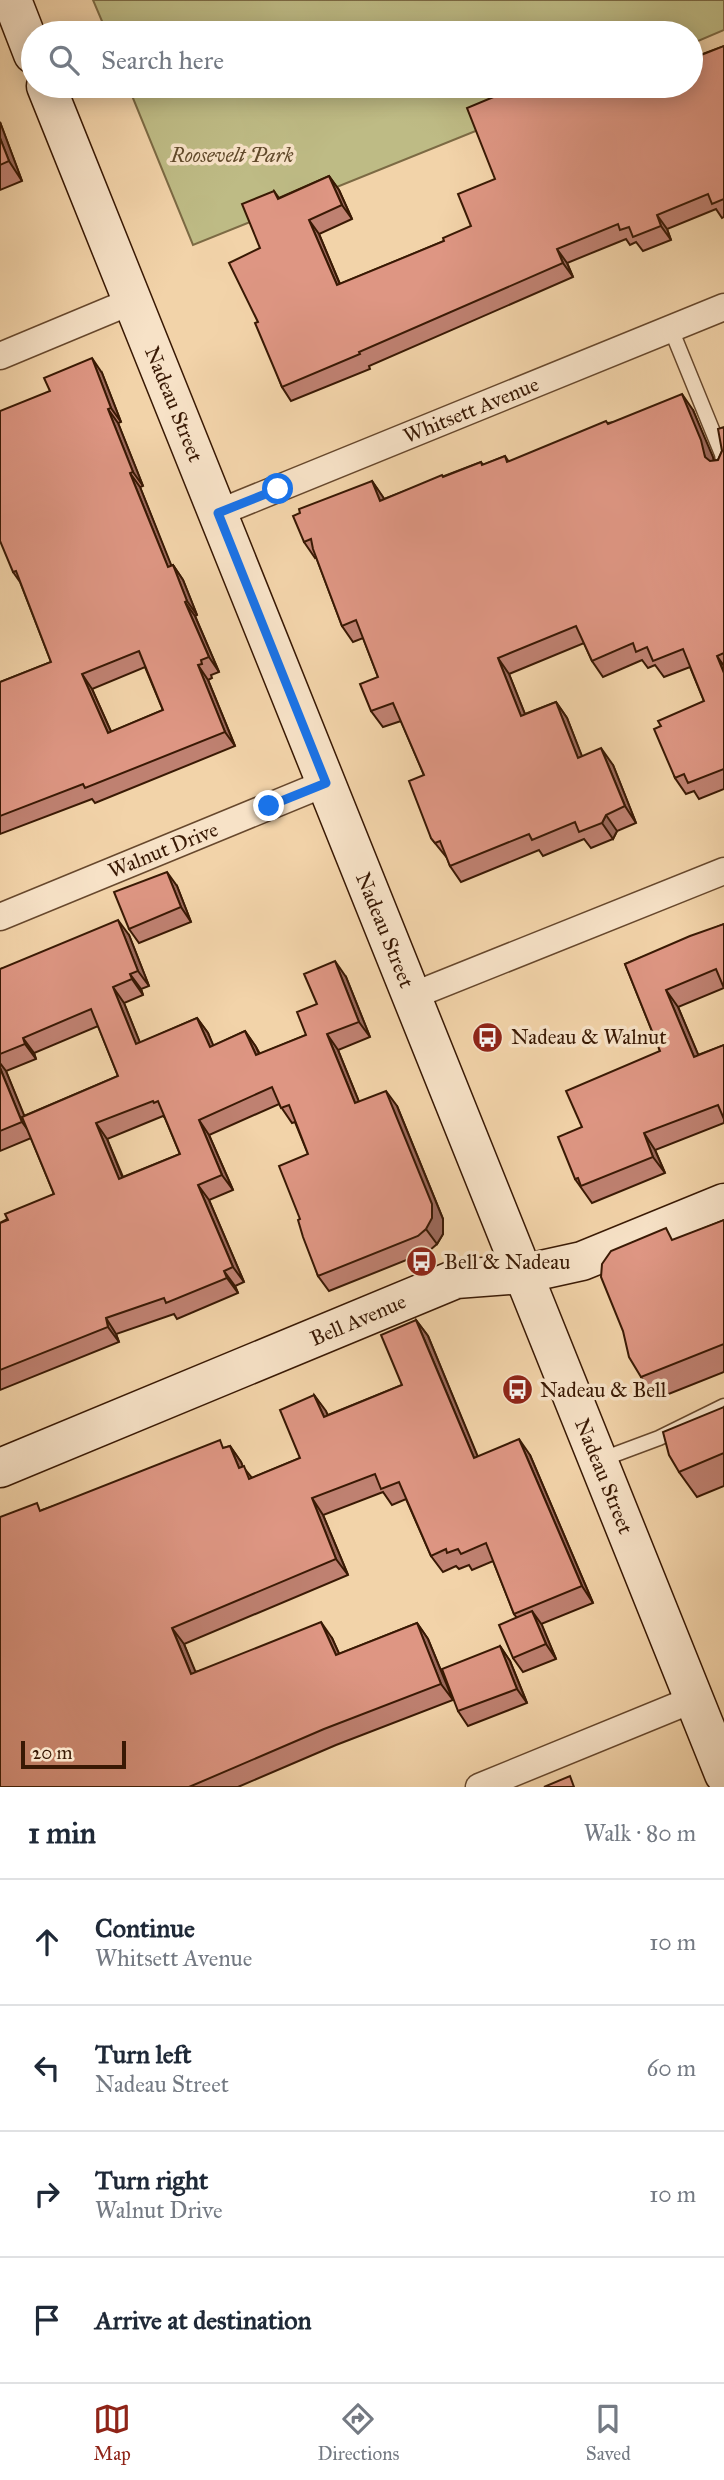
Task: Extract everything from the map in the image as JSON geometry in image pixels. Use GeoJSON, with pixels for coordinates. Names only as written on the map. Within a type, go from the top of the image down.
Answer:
{"type":"FeatureCollection","features":[{"type":"Feature","properties":{"kind":"main road"},"geometry":{"type":"LineString","coordinates":[[12,0],[21,23]]}},
{"type":"Feature","properties":{"kind":"main road","name":"Nadeau Street"},"geometry":{"type":"LineString","coordinates":[[51,98],[724,1774]]}},
{"type":"Feature","properties":{"kind":"main road","name":"Bell Avenue"},"geometry":{"type":"LineString","coordinates":[[0,1468],[456,1279],[523,1274],[582,1261],[724,1203]]}},
{"type":"Feature","properties":{"kind":"street"},"geometry":{"type":"LineString","coordinates":[[0,356],[132,301]]}},
{"type":"Feature","properties":{"kind":"street","name":"Whitsett Avenue"},"geometry":{"type":"LineString","coordinates":[[218,513],[724,307]]}},
{"type":"Feature","properties":{"kind":"street","name":"Walnut Drive"},"geometry":{"type":"LineString","coordinates":[[0,917],[326,783]]}},
{"type":"Feature","properties":{"kind":"street"},"geometry":{"type":"LineString","coordinates":[[412,996],[724,871]]}},
{"type":"Feature","properties":{"kind":"street"},"geometry":{"type":"LineString","coordinates":[[480,1787],[694,1699]]}},
{"type":"Feature","properties":{"kind":"lane"},"geometry":{"type":"LineString","coordinates":[[670,329],[722,454],[724,468]]}},
{"type":"Feature","properties":{"kind":"lane"},"geometry":{"type":"LineString","coordinates":[[598,1461],[659,1438],[724,1406]]}},
{"type":"Feature","properties":{"kind":"green space"},"geometry":{"type":"Polygon","coordinates":[[[93,0],[724,0],[724,30],[703,39],[703,21],[102,21],[93,0]]]}},
{"type":"Feature","properties":{"kind":"green space","name":"Roosevelt Park"},"geometry":{"type":"Polygon","coordinates":[[[133,98],[557,98],[193,245],[133,98]]]}},
{"type":"Feature","properties":{"kind":"building"},"geometry":{"type":"Polygon","coordinates":[[[724,46],[724,199],[712,204],[708,194],[657,215],[661,226],[633,237],[629,227],[620,230],[618,224],[557,249],[563,263],[282,387],[255,323],[258,322],[229,263],[260,248],[242,204],[274,191],[278,199],[329,176],[342,205],[309,220],[337,285],[444,241],[443,238],[471,226],[458,194],[495,179],[467,108],[491,98],[703,98],[703,54],[724,46]]]}},
{"type":"Feature","properties":{"kind":"building"},"geometry":{"type":"Polygon","coordinates":[[[0,138],[9,161],[0,165],[0,138]]]}},
{"type":"Feature","properties":{"kind":"building"},"geometry":{"type":"Polygon","coordinates":[[[92,358],[111,408],[108,409],[133,472],[130,473],[168,567],[173,565],[187,601],[185,602],[209,657],[201,660],[202,664],[198,665],[225,732],[85,788],[83,784],[0,816],[0,682],[51,662],[16,571],[13,572],[0,541],[0,411],[50,391],[44,378],[92,358]],[[139,651],[82,674],[108,733],[163,710],[139,651]]]}},
{"type":"Feature","properties":{"kind":"building"},"geometry":{"type":"Polygon","coordinates":[[[682,394],[705,457],[710,461],[718,460],[722,451],[718,429],[724,427],[724,653],[717,656],[724,673],[724,769],[688,783],[684,774],[675,778],[654,729],[661,726],[658,721],[704,701],[683,649],[653,661],[647,647],[636,652],[633,643],[592,661],[576,626],[498,658],[521,716],[556,702],[578,758],[601,748],[625,806],[606,815],[602,823],[579,832],[575,822],[532,840],[529,834],[450,866],[440,841],[435,843],[431,838],[409,781],[424,775],[393,703],[371,711],[360,684],[378,677],[356,620],[342,626],[311,539],[304,542],[293,516],[300,513],[299,509],[372,481],[380,501],[481,462],[482,465],[505,456],[507,462],[606,421],[608,424],[682,394]]]}},
{"type":"Feature","properties":{"kind":"building"},"geometry":{"type":"Polygon","coordinates":[[[167,872],[181,907],[129,929],[114,892],[167,872]]]}},
{"type":"Feature","properties":{"kind":"building"},"geometry":{"type":"Polygon","coordinates":[[[118,920],[138,971],[130,974],[132,979],[113,987],[136,1044],[197,1018],[210,1047],[245,1031],[256,1055],[306,1035],[297,1012],[317,1004],[304,974],[335,961],[359,1022],[327,1034],[355,1103],[386,1091],[432,1204],[432,1218],[426,1229],[418,1236],[318,1276],[279,1166],[308,1154],[289,1105],[281,1108],[272,1087],[199,1120],[222,1175],[198,1185],[233,1267],[224,1271],[227,1278],[166,1303],[164,1298],[106,1318],[108,1327],[0,1370],[0,1223],[8,1220],[5,1214],[54,1194],[22,1117],[118,1076],[91,1009],[23,1038],[25,1044],[0,1054],[0,969],[118,920]],[[153,1101],[96,1123],[119,1179],[180,1154],[158,1101],[153,1101]]]}},
{"type":"Feature","properties":{"kind":"building"},"geometry":{"type":"Polygon","coordinates":[[[724,924],[724,988],[716,969],[666,990],[694,1057],[724,1045],[724,1119],[718,1105],[644,1133],[653,1157],[581,1186],[578,1178],[575,1179],[558,1137],[582,1127],[566,1091],[660,1051],[625,964],[724,924]]]}},
{"type":"Feature","properties":{"kind":"building"},"geometry":{"type":"Polygon","coordinates":[[[0,1068],[22,1122],[0,1131],[0,1068]]]}},
{"type":"Feature","properties":{"kind":"building"},"geometry":{"type":"Polygon","coordinates":[[[724,1220],[724,1344],[641,1377],[629,1357],[623,1331],[601,1277],[602,1264],[611,1251],[666,1228],[672,1240],[724,1220]]]}},
{"type":"Feature","properties":{"kind":"building"},"geometry":{"type":"Polygon","coordinates":[[[416,1320],[474,1458],[519,1439],[582,1586],[514,1614],[486,1543],[461,1554],[458,1549],[447,1553],[446,1549],[431,1556],[399,1482],[381,1489],[375,1474],[312,1498],[336,1559],[172,1628],[191,1674],[321,1622],[336,1655],[417,1623],[441,1684],[324,1729],[189,1787],[0,1787],[0,1517],[37,1503],[40,1511],[220,1440],[223,1448],[230,1446],[239,1468],[244,1466],[249,1479],[300,1458],[280,1410],[314,1395],[324,1417],[402,1385],[381,1335],[416,1320]]]}},
{"type":"Feature","properties":{"kind":"building"},"geometry":{"type":"Polygon","coordinates":[[[724,1407],[724,1453],[679,1472],[669,1455],[663,1432],[724,1407]]]}},
{"type":"Feature","properties":{"kind":"building"},"geometry":{"type":"Polygon","coordinates":[[[532,1611],[546,1644],[513,1658],[499,1625],[532,1611]]]}},
{"type":"Feature","properties":{"kind":"building"},"geometry":{"type":"Polygon","coordinates":[[[500,1646],[517,1689],[458,1711],[442,1669],[500,1646]]]}},
{"type":"Feature","properties":{"kind":"building"},"geometry":{"type":"Polygon","coordinates":[[[570,1776],[574,1787],[544,1787],[570,1776]]]}},
{"type":"Feature","properties":{"kind":"place","name":"Nadeau & Walnut"},"geometry":{"type":"Point","coordinates":[488,1037]}},
{"type":"Feature","properties":{"kind":"place","name":"Bell & Nadeau"},"geometry":{"type":"Point","coordinates":[421,1262]}},
{"type":"Feature","properties":{"kind":"place","name":"Nadeau & Bell"},"geometry":{"type":"Point","coordinates":[517,1390]}},
{"type":"Feature","properties":{"kind":"route"},"geometry":{"type":"LineString","coordinates":[[269,806],[326,783],[218,513],[278,489]]}}]}
